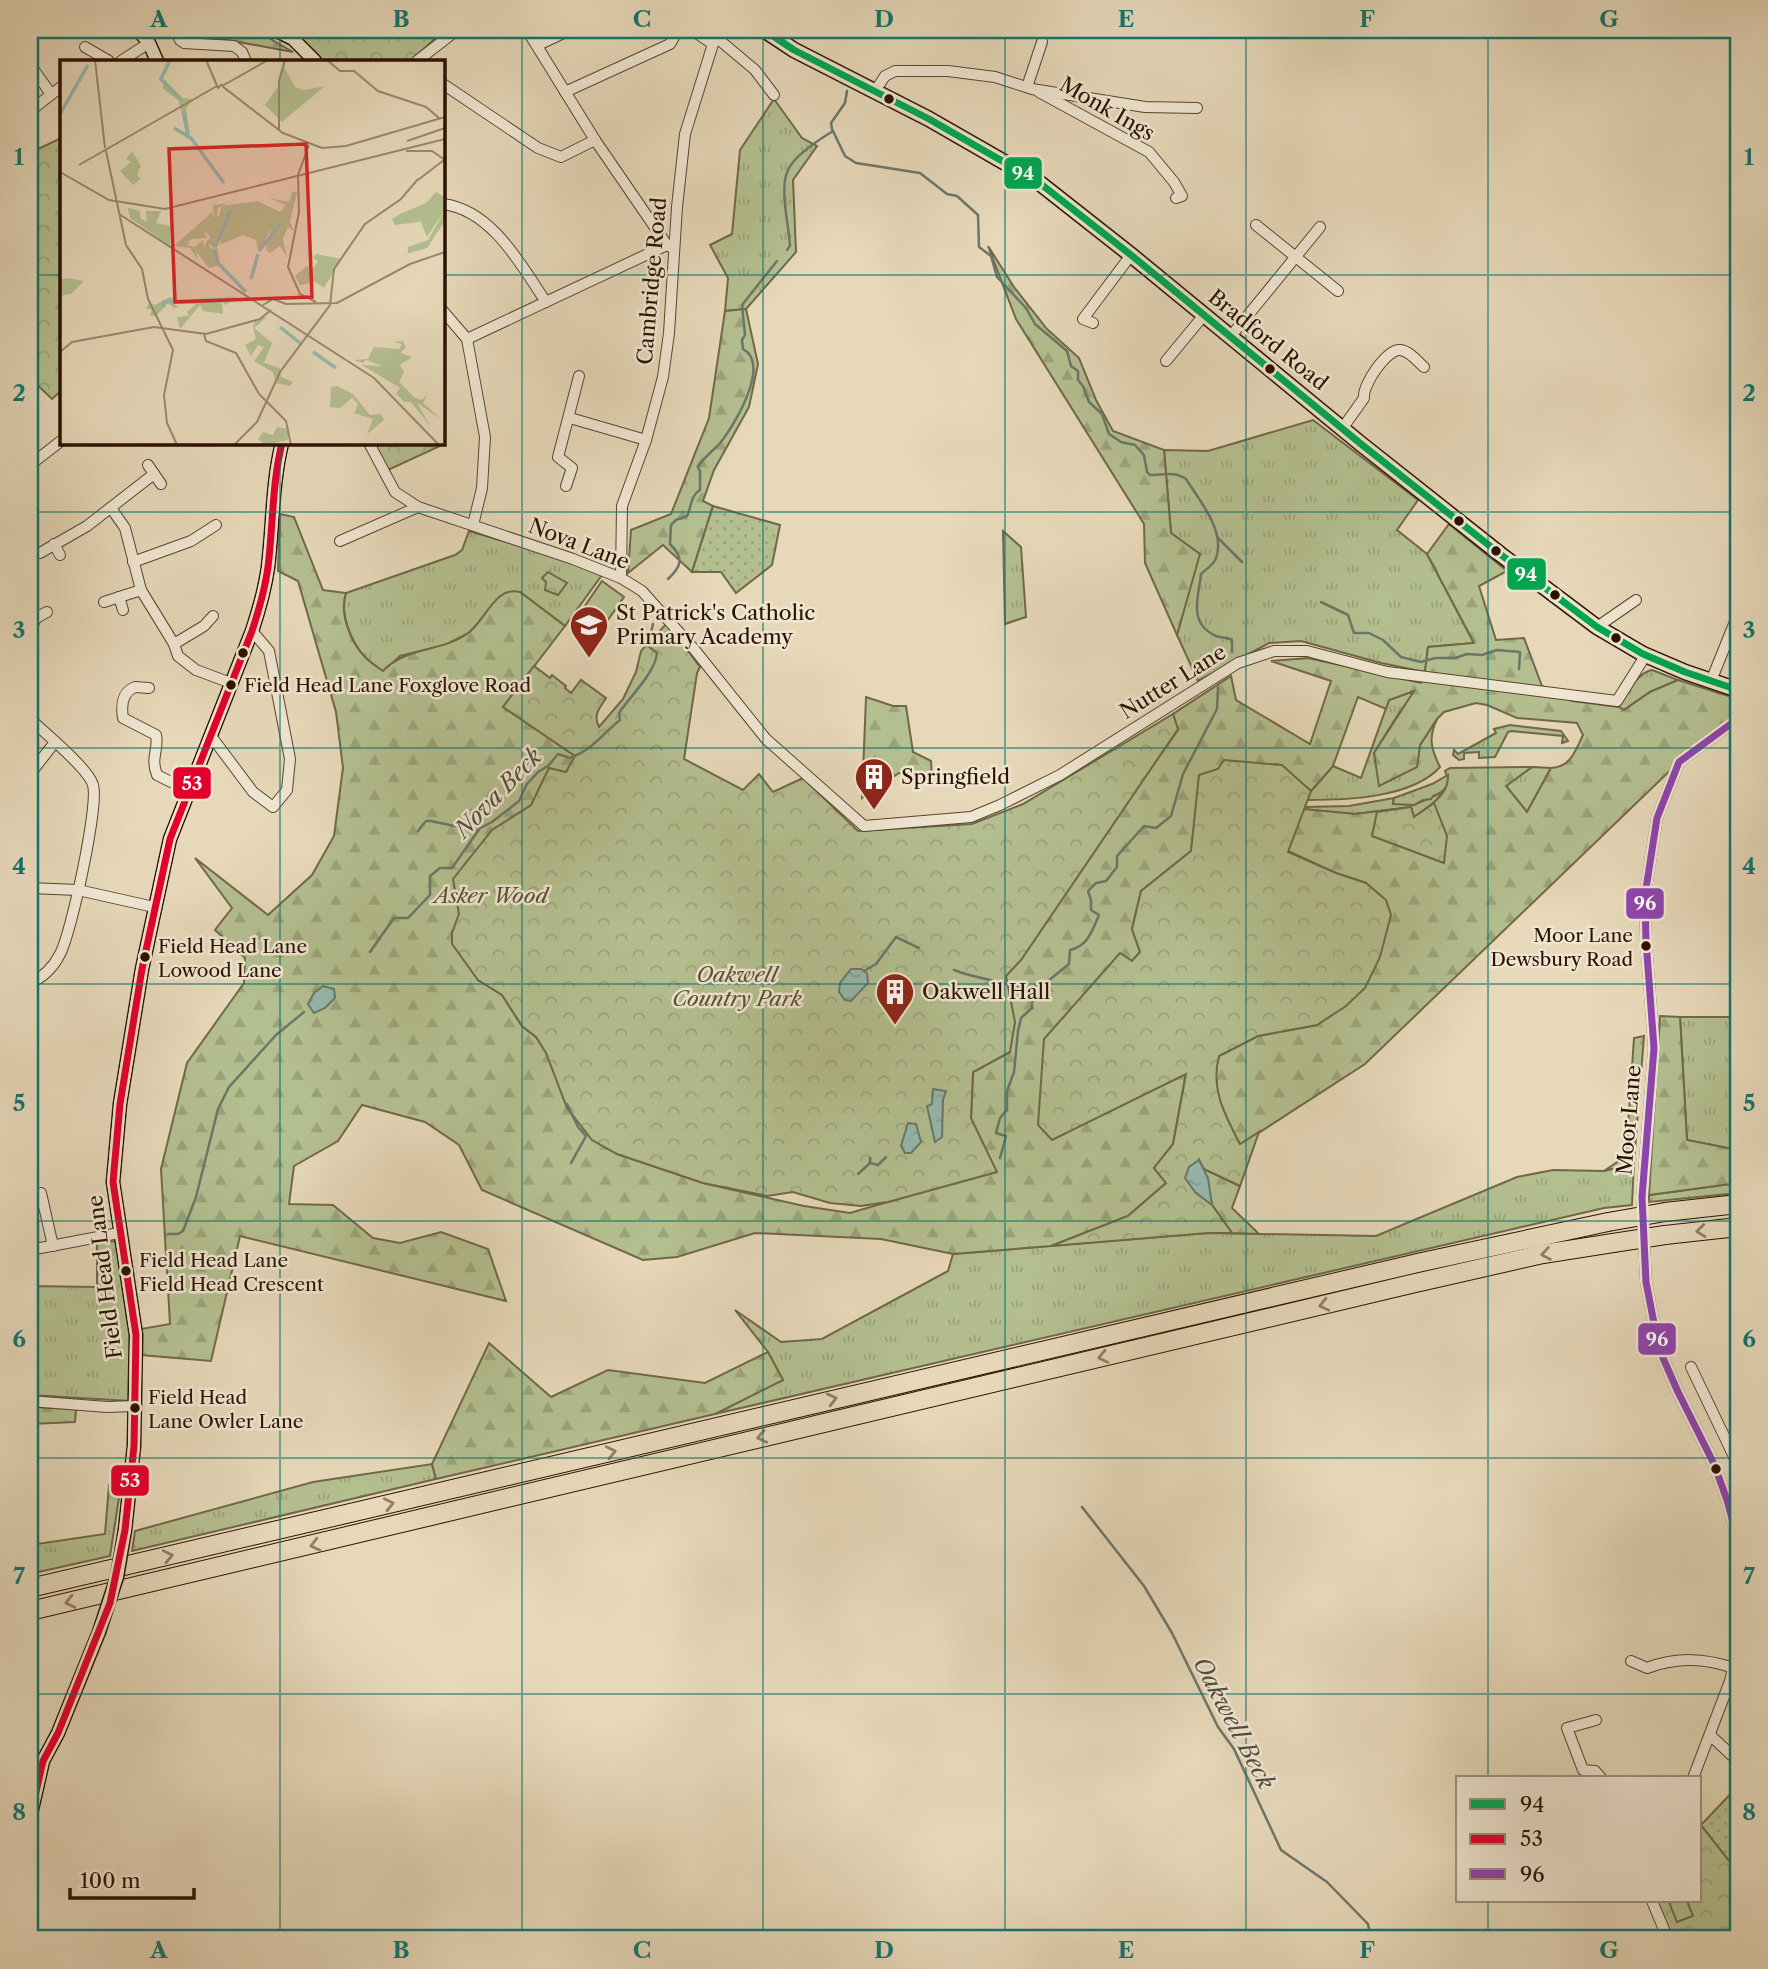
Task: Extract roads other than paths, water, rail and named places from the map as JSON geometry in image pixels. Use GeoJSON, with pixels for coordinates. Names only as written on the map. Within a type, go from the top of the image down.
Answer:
{"type":"FeatureCollection","features":[{"type":"Feature","properties":{"kind":"highway"},"geometry":{"type":"LineString","coordinates":[[30,1588],[1396,1268],[1608,1222],[1738,1204]]}},
{"type":"Feature","properties":{"kind":"highway"},"geometry":{"type":"LineString","coordinates":[[30,1611],[1543,1254],[1738,1227]]}},
{"type":"Feature","properties":{"kind":"main road"},"geometry":{"type":"LineString","coordinates":[[138,30],[149,43],[157,60]]}},
{"type":"Feature","properties":{"kind":"main road"},"geometry":{"type":"LineString","coordinates":[[275,30],[293,39],[313,60]]}},
{"type":"Feature","properties":{"kind":"main road","name":"Bradford Road"},"geometry":{"type":"LineString","coordinates":[[764,30],[794,50],[875,91],[1037,181],[1231,336],[1342,429],[1597,627],[1643,654],[1738,690]]}},
{"type":"Feature","properties":{"kind":"main road","name":"Field Head Lane"},"geometry":{"type":"LineString","coordinates":[[30,1818],[43,1761],[58,1733],[99,1632],[117,1577],[132,1477],[136,1335],[113,1182],[120,1104],[154,907],[170,839],[253,631],[268,569],[281,444]]}},
{"type":"Feature","properties":{"kind":"street"},"geometry":{"type":"LineString","coordinates":[[175,30],[184,43],[239,48],[245,60]]}},
{"type":"Feature","properties":{"kind":"street"},"geometry":{"type":"LineString","coordinates":[[418,60],[457,30]]}},
{"type":"Feature","properties":{"kind":"street"},"geometry":{"type":"LineString","coordinates":[[467,339],[671,247],[595,140],[527,30]]}},
{"type":"Feature","properties":{"kind":"street"},"geometry":{"type":"LineString","coordinates":[[538,45],[570,30]]}},
{"type":"Feature","properties":{"kind":"street"},"geometry":{"type":"LineString","coordinates":[[565,92],[670,44],[678,30]]}},
{"type":"Feature","properties":{"kind":"street"},"geometry":{"type":"LineString","coordinates":[[692,30],[718,37],[755,70],[774,95]]}},
{"type":"Feature","properties":{"kind":"street","name":"Cambridge Road"},"geometry":{"type":"LineString","coordinates":[[621,578],[622,506],[646,440],[663,377],[669,333],[671,247],[685,134],[700,78],[718,37]]}},
{"type":"Feature","properties":{"kind":"street"},"geometry":{"type":"LineString","coordinates":[[1030,88],[1042,42]]}},
{"type":"Feature","properties":{"kind":"street"},"geometry":{"type":"LineString","coordinates":[[123,60],[149,43]]}},
{"type":"Feature","properties":{"kind":"street"},"geometry":{"type":"LineString","coordinates":[[85,47],[107,60]]}},
{"type":"Feature","properties":{"kind":"street"},"geometry":{"type":"LineString","coordinates":[[31,66],[51,94]]}},
{"type":"Feature","properties":{"kind":"street","name":"Monk Ings"},"geometry":{"type":"LineString","coordinates":[[875,91],[885,76],[895,71],[948,71],[995,77],[1030,88],[1145,107],[1197,108]]}},
{"type":"Feature","properties":{"kind":"street"},"geometry":{"type":"LineString","coordinates":[[444,85],[538,148],[561,158],[595,140]]}},
{"type":"Feature","properties":{"kind":"street"},"geometry":{"type":"LineString","coordinates":[[30,111],[60,88]]}},
{"type":"Feature","properties":{"kind":"street","name":"Monk Ings"},"geometry":{"type":"LineString","coordinates":[[1030,88],[1149,152],[1174,181],[1182,195]]}},
{"type":"Feature","properties":{"kind":"street"},"geometry":{"type":"LineString","coordinates":[[444,204],[464,210],[484,222],[508,247],[547,302]]}},
{"type":"Feature","properties":{"kind":"street"},"geometry":{"type":"LineString","coordinates":[[1256,225],[1338,291]]}},
{"type":"Feature","properties":{"kind":"street"},"geometry":{"type":"LineString","coordinates":[[1231,336],[1320,227]]}},
{"type":"Feature","properties":{"kind":"street"},"geometry":{"type":"LineString","coordinates":[[1093,323],[1083,319],[1131,256]]}},
{"type":"Feature","properties":{"kind":"street"},"geometry":{"type":"LineString","coordinates":[[444,312],[467,339],[485,437],[482,488],[473,526]]}},
{"type":"Feature","properties":{"kind":"street"},"geometry":{"type":"LineString","coordinates":[[1166,361],[1204,315]]}},
{"type":"Feature","properties":{"kind":"street"},"geometry":{"type":"LineString","coordinates":[[1342,429],[1364,398],[1366,385],[1389,353],[1399,350],[1410,354],[1424,367]]}},
{"type":"Feature","properties":{"kind":"street"},"geometry":{"type":"LineString","coordinates":[[566,486],[572,468],[558,457],[579,376]]}},
{"type":"Feature","properties":{"kind":"street"},"geometry":{"type":"LineString","coordinates":[[569,418],[646,440]]}},
{"type":"Feature","properties":{"kind":"street"},"geometry":{"type":"LineString","coordinates":[[30,466],[60,442]]}},
{"type":"Feature","properties":{"kind":"street","name":"Nova Lane"},"geometry":{"type":"LineString","coordinates":[[370,444],[396,492],[418,507],[573,559],[621,578],[642,591],[694,649],[766,739],[859,824],[879,825]]}},
{"type":"Feature","properties":{"kind":"street"},"geometry":{"type":"LineString","coordinates":[[40,553],[87,526],[111,508],[151,470],[161,484]]}},
{"type":"Feature","properties":{"kind":"street"},"geometry":{"type":"LineString","coordinates":[[340,541],[418,507]]}},
{"type":"Feature","properties":{"kind":"street"},"geometry":{"type":"LineString","coordinates":[[111,508],[125,527],[141,590],[174,644],[178,656],[196,670],[231,683]]}},
{"type":"Feature","properties":{"kind":"street"},"geometry":{"type":"LineString","coordinates":[[132,562],[191,541],[216,526]]}},
{"type":"Feature","properties":{"kind":"street"},"geometry":{"type":"LineString","coordinates":[[54,544],[60,555]]}},
{"type":"Feature","properties":{"kind":"street"},"geometry":{"type":"LineString","coordinates":[[104,602],[141,590]]}},
{"type":"Feature","properties":{"kind":"street"},"geometry":{"type":"LineString","coordinates":[[120,597],[123,610]]}},
{"type":"Feature","properties":{"kind":"street"},"geometry":{"type":"LineString","coordinates":[[1597,627],[1636,600]]}},
{"type":"Feature","properties":{"kind":"street"},"geometry":{"type":"LineString","coordinates":[[30,632],[35,624],[33,615],[47,612]]}},
{"type":"Feature","properties":{"kind":"street"},"geometry":{"type":"LineString","coordinates":[[1712,681],[1738,614]]}},
{"type":"Feature","properties":{"kind":"street"},"geometry":{"type":"LineString","coordinates":[[174,644],[204,626],[213,616]]}},
{"type":"Feature","properties":{"kind":"street"},"geometry":{"type":"LineString","coordinates":[[211,736],[253,792],[274,807],[287,790],[290,759],[269,651],[253,631]]}},
{"type":"Feature","properties":{"kind":"street","name":"Nutter Lane"},"geometry":{"type":"LineString","coordinates":[[879,825],[971,817],[1000,805],[1060,775],[1238,663],[1274,651],[1307,651],[1387,672],[1617,701],[1642,661],[1643,654]]}},
{"type":"Feature","properties":{"kind":"street"},"geometry":{"type":"LineString","coordinates":[[131,676],[131,688],[125,694],[121,706],[123,718],[156,736],[158,743],[153,757],[157,775],[192,787]]}},
{"type":"Feature","properties":{"kind":"street"},"geometry":{"type":"LineString","coordinates":[[131,688],[149,688]]}},
{"type":"Feature","properties":{"kind":"street"},"geometry":{"type":"LineString","coordinates":[[30,719],[93,784],[94,808],[78,890],[61,954],[49,972],[30,983]]}},
{"type":"Feature","properties":{"kind":"street","name":"Moor Lane"},"geometry":{"type":"LineString","coordinates":[[1738,722],[1732,723],[1679,762],[1657,818],[1645,895],[1654,1048],[1642,1197],[1646,1282],[1659,1349],[1714,1464],[1738,1541]]}},
{"type":"Feature","properties":{"kind":"street"},"geometry":{"type":"LineString","coordinates":[[30,774],[55,742]]}},
{"type":"Feature","properties":{"kind":"street"},"geometry":{"type":"LineString","coordinates":[[30,888],[78,890],[154,907]]}},
{"type":"Feature","properties":{"kind":"street"},"geometry":{"type":"LineString","coordinates":[[41,1193],[53,1246]]}},
{"type":"Feature","properties":{"kind":"street"},"geometry":{"type":"LineString","coordinates":[[30,1250],[119,1233]]}},
{"type":"Feature","properties":{"kind":"street"},"geometry":{"type":"LineString","coordinates":[[1691,1367],[1738,1465]]}},
{"type":"Feature","properties":{"kind":"street"},"geometry":{"type":"LineString","coordinates":[[30,1401],[107,1407],[135,1406]]}},
{"type":"Feature","properties":{"kind":"street"},"geometry":{"type":"LineString","coordinates":[[1694,1776],[1711,1736],[1734,1668],[1738,1647]]}},
{"type":"Feature","properties":{"kind":"street"},"geometry":{"type":"LineString","coordinates":[[1632,1661],[1647,1668],[1663,1662],[1693,1659],[1734,1668]]}},
{"type":"Feature","properties":{"kind":"street"},"geometry":{"type":"LineString","coordinates":[[1596,1720],[1567,1728],[1583,1770],[1595,1772],[1599,1776]]}},
{"type":"Feature","properties":{"kind":"street"},"geometry":{"type":"LineString","coordinates":[[1711,1736],[1738,1761]]}},
{"type":"Feature","properties":{"kind":"street"},"geometry":{"type":"LineString","coordinates":[[1652,1902],[1668,1939]]}},
{"type":"Feature","properties":{"kind":"water"},"geometry":{"type":"Polygon","coordinates":[[[851,969],[861,969],[867,973],[868,983],[851,1001],[845,1000],[839,992],[840,983],[851,969]]]}},
{"type":"Feature","properties":{"kind":"water"},"geometry":{"type":"Polygon","coordinates":[[[323,986],[334,989],[335,998],[325,1008],[314,1013],[308,1004],[314,993],[323,986]]]}},
{"type":"Feature","properties":{"kind":"water"},"geometry":{"type":"Polygon","coordinates":[[[933,1089],[946,1091],[943,1100],[942,1137],[935,1142],[927,1106],[932,1104],[933,1089]]]}},
{"type":"Feature","properties":{"kind":"water"},"geometry":{"type":"Polygon","coordinates":[[[908,1123],[916,1124],[921,1142],[911,1153],[905,1153],[901,1146],[908,1123]]]}},
{"type":"Feature","properties":{"kind":"water"},"geometry":{"type":"Polygon","coordinates":[[[1199,1160],[1208,1178],[1212,1205],[1195,1192],[1185,1178],[1189,1167],[1199,1160]]]}},
{"type":"Feature","properties":{"kind":"waterway"},"geometry":{"type":"LineString","coordinates":[[847,91],[845,103],[831,123],[845,156],[856,163],[920,173],[947,194],[957,196],[978,215],[979,247],[991,256],[997,277],[1026,308],[1035,324],[1067,351],[1071,366],[1078,371],[1078,380],[1089,402],[1102,414],[1109,434],[1121,442],[1135,445],[1144,455],[1150,475],[1173,474],[1186,479],[1210,516],[1218,548],[1212,565],[1201,574],[1197,600],[1198,616],[1207,631],[1232,640],[1232,652]]}},
{"type":"Feature","properties":{"kind":"waterway","name":"Nova Beck"},"geometry":{"type":"LineString","coordinates":[[787,250],[790,246],[784,187],[788,170],[801,154],[833,131]]}},
{"type":"Feature","properties":{"kind":"waterway","name":"Nova Beck"},"geometry":{"type":"LineString","coordinates":[[668,579],[680,562],[678,554],[670,544],[671,525],[687,516],[693,498],[700,490],[698,467],[721,442],[734,422],[752,380],[751,357],[743,349],[742,340],[745,335],[742,305],[777,261]]}},
{"type":"Feature","properties":{"kind":"waterway"},"geometry":{"type":"LineString","coordinates":[[1217,537],[1242,562]]}},
{"type":"Feature","properties":{"kind":"waterway"},"geometry":{"type":"LineString","coordinates":[[1321,602],[1348,615],[1354,633],[1369,633],[1383,640],[1401,657],[1421,662],[1467,654],[1482,655],[1497,650],[1520,652],[1519,669]]}},
{"type":"Feature","properties":{"kind":"waterway","name":"Nova Beck"},"geometry":{"type":"LineString","coordinates":[[370,952],[394,918],[408,918],[430,895],[430,876],[440,868],[452,868],[480,828],[519,801],[527,784],[538,772],[548,766],[558,754],[570,758],[585,750],[620,720],[619,713],[655,661],[657,653],[648,646],[653,624]]}},
{"type":"Feature","properties":{"kind":"waterway","name":"Oakwell Beck"},"geometry":{"type":"LineString","coordinates":[[1000,1158],[1006,1136],[996,1133],[1000,1118],[1007,1110],[1007,1091],[1014,1072],[1018,1031],[1021,1018],[1032,1008],[1032,992],[1035,986],[1043,985],[1069,964],[1070,950],[1081,945],[1091,932],[1099,915],[1091,910],[1088,891],[1096,883],[1106,881],[1117,867],[1117,856],[1144,826],[1156,828],[1171,816],[1183,774],[1217,709],[1218,687]]}},
{"type":"Feature","properties":{"kind":"waterway"},"geometry":{"type":"LineString","coordinates":[[418,831],[426,821],[478,831]]}},
{"type":"Feature","properties":{"kind":"waterway"},"geometry":{"type":"LineString","coordinates":[[864,971],[876,964],[896,937],[919,948]]}},
{"type":"Feature","properties":{"kind":"waterway"},"geometry":{"type":"LineString","coordinates":[[954,970],[1032,992]]}},
{"type":"Feature","properties":{"kind":"waterway","name":"Nova Beck"},"geometry":{"type":"LineString","coordinates":[[168,1234],[183,1231],[196,1197],[218,1109],[229,1087],[276,1035],[304,1012]]}},
{"type":"Feature","properties":{"kind":"waterway"},"geometry":{"type":"LineString","coordinates":[[567,1104],[578,1127],[586,1136],[571,1163]]}},
{"type":"Feature","properties":{"kind":"waterway"},"geometry":{"type":"LineString","coordinates":[[870,1163],[878,1165],[886,1157]]}},
{"type":"Feature","properties":{"kind":"waterway"},"geometry":{"type":"LineString","coordinates":[[858,1174],[870,1163],[870,1158]]}},
{"type":"Feature","properties":{"kind":"waterway","name":"Oakwell Beck"},"geometry":{"type":"LineString","coordinates":[[1082,1507],[1144,1586],[1172,1633],[1218,1727],[1234,1749],[1281,1850],[1327,1882],[1368,1924],[1371,1939]]}},
{"type":"Feature","properties":{"kind":"place","name":"St Patrick's Catholic Primary Academy"},"geometry":{"type":"Point","coordinates":[589,659]}},
{"type":"Feature","properties":{"kind":"place","name":"Field Head Lane Foxglove Road"},"geometry":{"type":"Point","coordinates":[231,685]}},
{"type":"Feature","properties":{"kind":"place","name":"Springfield"},"geometry":{"type":"Point","coordinates":[874,811]}},
{"type":"Feature","properties":{"kind":"place","name":"Moor Lane Dewsbury Road"},"geometry":{"type":"Point","coordinates":[1646,946]}},
{"type":"Feature","properties":{"kind":"place","name":"Field Head Lane Lowood Lane"},"geometry":{"type":"Point","coordinates":[145,957]}},
{"type":"Feature","properties":{"kind":"place","name":"Oakwell Hall"},"geometry":{"type":"Point","coordinates":[895,1026]}},
{"type":"Feature","properties":{"kind":"place","name":"Field Head Lane Field Head Crescent"},"geometry":{"type":"Point","coordinates":[126,1271]}},
{"type":"Feature","properties":{"kind":"place","name":"Field Head Lane Owler Lane"},"geometry":{"type":"Point","coordinates":[135,1408]}},
{"type":"Feature","properties":{"kind":"park label","name":"Asker Wood"},"geometry":{"type":"Point","coordinates":[491,896]}},
{"type":"Feature","properties":{"kind":"park label","name":"Oakwell Country Park"},"geometry":{"type":"Point","coordinates":[737,987]}}]}
